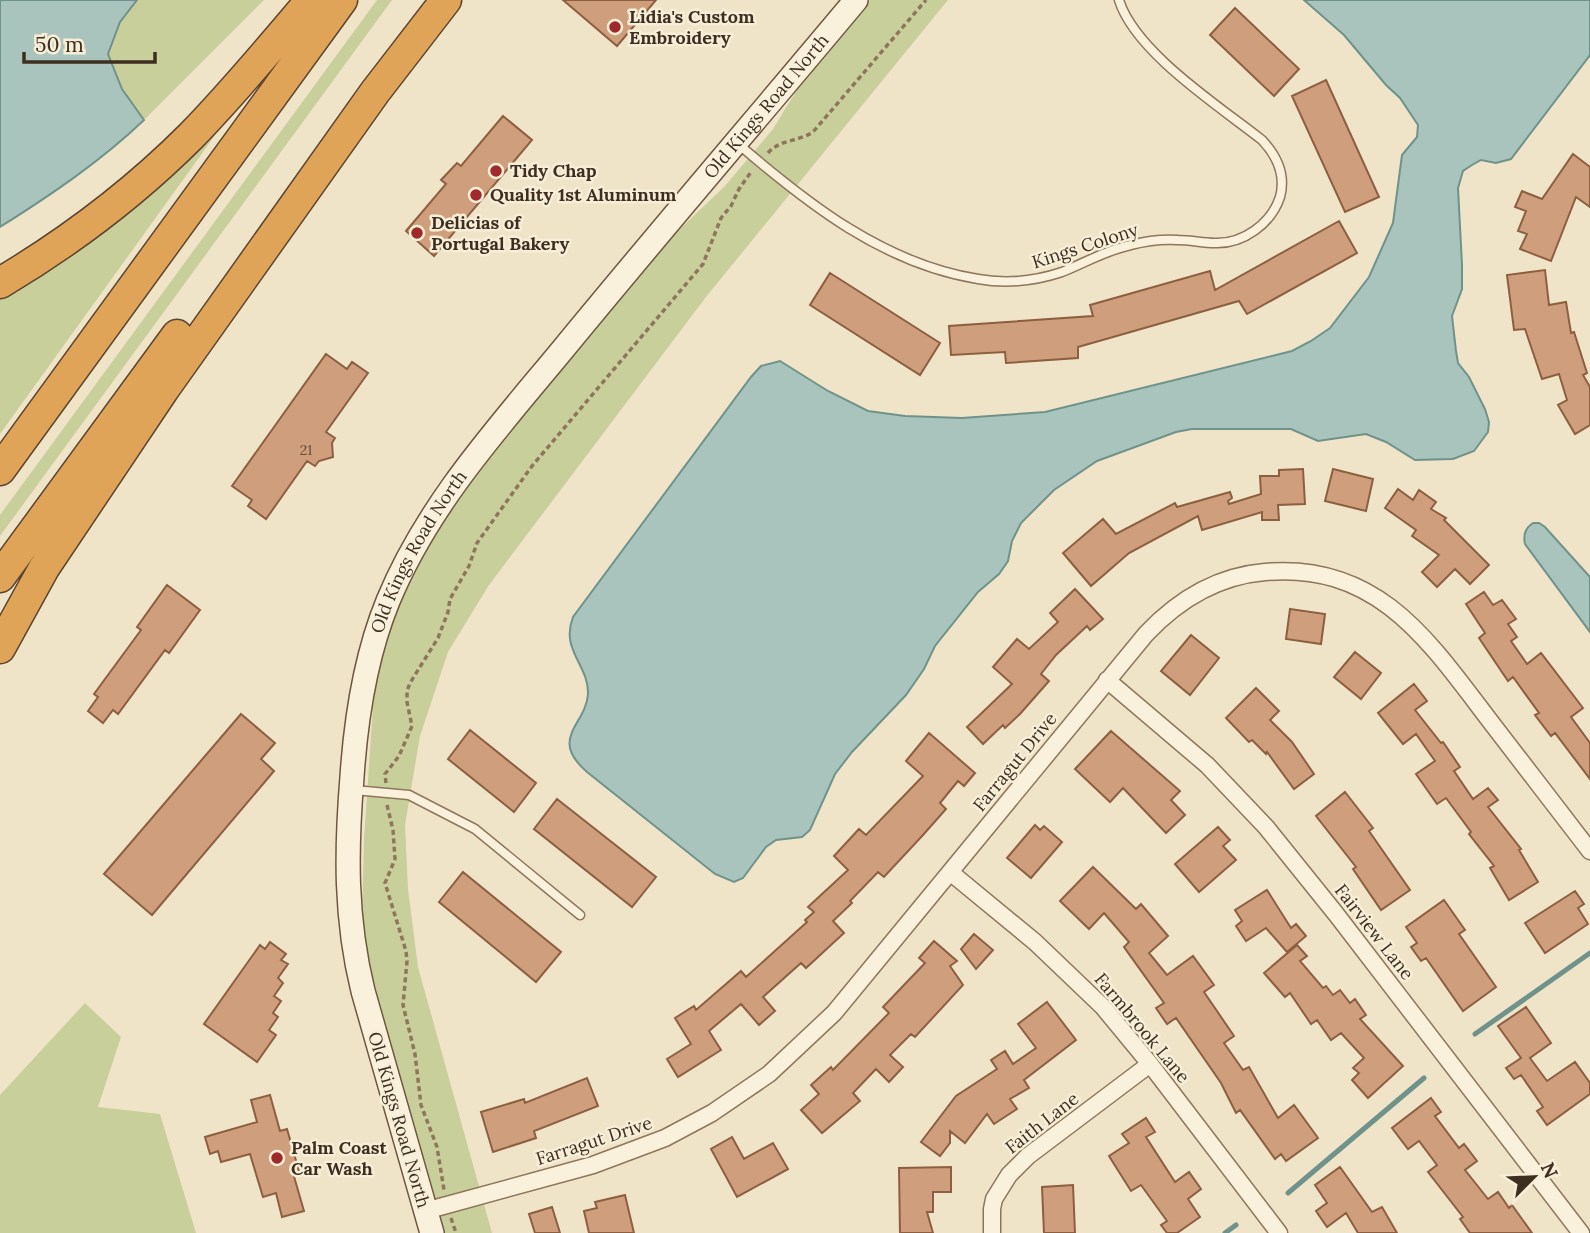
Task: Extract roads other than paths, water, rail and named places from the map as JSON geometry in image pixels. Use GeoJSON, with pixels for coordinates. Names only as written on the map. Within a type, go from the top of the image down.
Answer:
{"type":"FeatureCollection","features":[{"type":"Feature","properties":{"kind":"highway"},"geometry":{"type":"LineString","coordinates":[[0,283],[68,239],[150,175],[222,104],[311,0]]}},
{"type":"Feature","properties":{"kind":"highway"},"geometry":{"type":"LineString","coordinates":[[0,470],[342,0]]}},
{"type":"Feature","properties":{"kind":"highway"},"geometry":{"type":"LineString","coordinates":[[0,577],[422,0]]}},
{"type":"Feature","properties":{"kind":"highway"},"geometry":{"type":"LineString","coordinates":[[0,648],[44,568],[164,389],[375,92],[446,0]]}},
{"type":"Feature","properties":{"kind":"street","name":"Old Kings Road North"},"geometry":{"type":"LineString","coordinates":[[436,1222],[356,962],[347,888],[351,789],[359,706],[370,655],[396,583],[430,519],[456,479],[604,298],[856,0]]}},
{"type":"Feature","properties":{"kind":"street","name":"Farragut Drive"},"geometry":{"type":"LineString","coordinates":[[436,1222],[665,1139],[741,1095],[792,1054],[834,1013],[1146,634],[1166,613],[1217,582],[1257,572],[1316,573],[1346,581],[1375,595],[1403,615],[1419,631],[1590,851]]}},
{"type":"Feature","properties":{"kind":"street","name":"Fairview Lane"},"geometry":{"type":"LineString","coordinates":[[1107,680],[1207,765],[1266,827],[1581,1233]]}},
{"type":"Feature","properties":{"kind":"street","name":"Farmbrook Lane"},"geometry":{"type":"LineString","coordinates":[[950,872],[1063,967],[1103,1007],[1279,1233]]}},
{"type":"Feature","properties":{"kind":"street","name":"Faith Lane"},"geometry":{"type":"LineString","coordinates":[[992,1233],[994,1199],[1009,1175],[1028,1156],[1150,1064]]}},
{"type":"Feature","properties":{"kind":"lane","name":"Kings Colony"},"geometry":{"type":"LineString","coordinates":[[737,143],[803,197],[852,232],[919,263],[978,279],[1013,281],[1038,278],[1063,271],[1112,250],[1140,243],[1170,240],[1216,243],[1248,235],[1264,222],[1277,205],[1282,175],[1275,156],[1262,140],[1164,62],[1142,41],[1132,28],[1119,0]]}},
{"type":"Feature","properties":{"kind":"lane"},"geometry":{"type":"LineString","coordinates":[[351,789],[409,795],[475,829],[580,915]]}},
{"type":"Feature","properties":{"kind":"water"},"geometry":{"type":"Polygon","coordinates":[[[0,0],[137,0],[120,22],[108,54],[122,89],[144,120],[111,150],[75,177],[0,227],[0,0]]]}},
{"type":"Feature","properties":{"kind":"water"},"geometry":{"type":"Polygon","coordinates":[[[1304,0],[1590,0],[1590,55],[1511,159],[1496,163],[1481,160],[1463,171],[1458,188],[1462,289],[1452,316],[1456,351],[1458,363],[1469,377],[1485,409],[1489,422],[1488,432],[1474,451],[1453,459],[1415,460],[1386,442],[1366,434],[1318,441],[1291,429],[1192,429],[1176,432],[1097,461],[1054,490],[1021,523],[1012,541],[1008,561],[999,574],[978,592],[935,646],[924,669],[906,695],[835,774],[810,830],[802,837],[776,840],[766,847],[743,878],[734,882],[715,874],[587,772],[570,750],[572,732],[586,705],[588,694],[584,674],[570,639],[573,617],[761,366],[780,361],[828,391],[868,411],[905,416],[962,418],[1045,412],[1292,351],[1330,328],[1369,277],[1393,223],[1402,155],[1417,137],[1418,125],[1400,98],[1344,35],[1304,0]]]}},
{"type":"Feature","properties":{"kind":"water"},"geometry":{"type":"Polygon","coordinates":[[[1533,523],[1545,527],[1590,577],[1590,632],[1525,544],[1525,532],[1533,523]]]}},
{"type":"Feature","properties":{"kind":"waterway"},"geometry":{"type":"LineString","coordinates":[[1475,1034],[1590,953]]}},
{"type":"Feature","properties":{"kind":"waterway"},"geometry":{"type":"LineString","coordinates":[[1288,1193],[1424,1078]]}},
{"type":"Feature","properties":{"kind":"waterway"},"geometry":{"type":"LineString","coordinates":[[1225,1233],[1236,1225]]}},
{"type":"Feature","properties":{"kind":"place","name":"Lidia's Custom Embroidery"},"geometry":{"type":"Point","coordinates":[615,27]}},
{"type":"Feature","properties":{"kind":"place","name":"Tidy Chap"},"geometry":{"type":"Point","coordinates":[496,171]}},
{"type":"Feature","properties":{"kind":"place","name":"Quality 1st Aluminum"},"geometry":{"type":"Point","coordinates":[476,195]}},
{"type":"Feature","properties":{"kind":"place","name":"Delicias of Portugal Bakery"},"geometry":{"type":"Point","coordinates":[417,233]}},
{"type":"Feature","properties":{"kind":"place","name":"Palm Coast Car Wash"},"geometry":{"type":"Point","coordinates":[277,1158]}}]}
